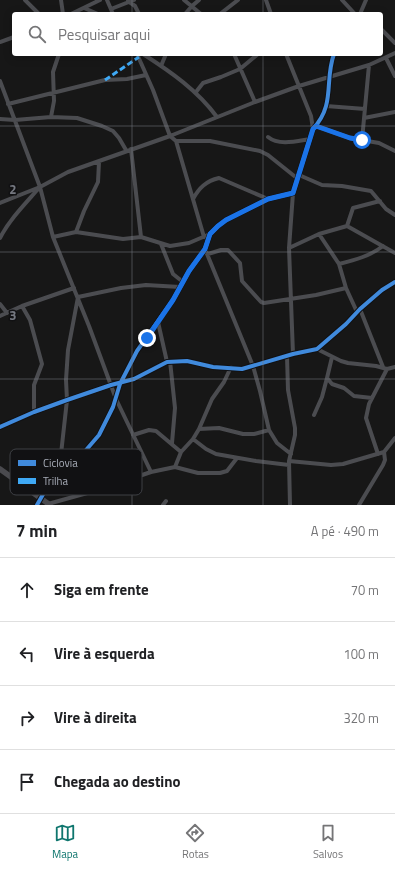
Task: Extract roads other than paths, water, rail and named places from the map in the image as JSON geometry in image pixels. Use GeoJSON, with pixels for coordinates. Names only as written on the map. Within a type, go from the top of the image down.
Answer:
{"type":"FeatureCollection","features":[{"type":"Feature","properties":{"kind":"street"},"geometry":{"type":"LineString","coordinates":[[26,0],[37,12]]}},
{"type":"Feature","properties":{"kind":"street"},"geometry":{"type":"LineString","coordinates":[[61,0],[63,12]]}},
{"type":"Feature","properties":{"kind":"street"},"geometry":{"type":"LineString","coordinates":[[75,12],[100,0]]}},
{"type":"Feature","properties":{"kind":"street"},"geometry":{"type":"LineString","coordinates":[[107,0],[112,12],[128,1],[134,0]]}},
{"type":"Feature","properties":{"kind":"street"},"geometry":{"type":"LineString","coordinates":[[184,0],[200,12]]}},
{"type":"Feature","properties":{"kind":"street"},"geometry":{"type":"LineString","coordinates":[[187,12],[199,0]]}},
{"type":"Feature","properties":{"kind":"street"},"geometry":{"type":"LineString","coordinates":[[223,12],[238,0]]}},
{"type":"Feature","properties":{"kind":"street"},"geometry":{"type":"LineString","coordinates":[[266,0],[270,12]]}},
{"type":"Feature","properties":{"kind":"street"},"geometry":{"type":"LineString","coordinates":[[342,0],[353,12]]}},
{"type":"Feature","properties":{"kind":"street"},"geometry":{"type":"LineString","coordinates":[[361,12],[366,0]]}},
{"type":"Feature","properties":{"kind":"street"},"geometry":{"type":"LineString","coordinates":[[128,1],[135,6],[138,12]]}},
{"type":"Feature","properties":{"kind":"street"},"geometry":{"type":"LineString","coordinates":[[84,8],[93,12]]}},
{"type":"Feature","properties":{"kind":"street"},"geometry":{"type":"LineString","coordinates":[[383,31],[395,43]]}},
{"type":"Feature","properties":{"kind":"street"},"geometry":{"type":"LineString","coordinates":[[0,42],[12,38]]}},
{"type":"Feature","properties":{"kind":"street"},"geometry":{"type":"LineString","coordinates":[[0,203],[40,187],[68,172],[99,162],[126,150],[170,136],[217,116],[299,86],[369,65],[395,53]]}},
{"type":"Feature","properties":{"kind":"street"},"geometry":{"type":"LineString","coordinates":[[51,117],[54,101],[53,72],[58,56]]}},
{"type":"Feature","properties":{"kind":"street"},"geometry":{"type":"LineString","coordinates":[[138,56],[153,90],[170,136],[176,141],[204,237]]}},
{"type":"Feature","properties":{"kind":"street"},"geometry":{"type":"LineString","coordinates":[[146,56],[196,92],[217,116]]}},
{"type":"Feature","properties":{"kind":"street"},"geometry":{"type":"LineString","coordinates":[[162,66],[165,56]]}},
{"type":"Feature","properties":{"kind":"street"},"geometry":{"type":"LineString","coordinates":[[235,56],[255,102]]}},
{"type":"Feature","properties":{"kind":"street"},"geometry":{"type":"LineString","coordinates":[[196,92],[203,83],[221,78],[240,69],[256,56]]}},
{"type":"Feature","properties":{"kind":"street"},"geometry":{"type":"LineString","coordinates":[[287,56],[311,116],[314,128]]}},
{"type":"Feature","properties":{"kind":"street"},"geometry":{"type":"LineString","coordinates":[[293,354],[289,248],[293,193],[314,128],[321,119],[326,106],[333,56]]}},
{"type":"Feature","properties":{"kind":"street"},"geometry":{"type":"LineString","coordinates":[[386,58],[395,76]]}},
{"type":"Feature","properties":{"kind":"street"},"geometry":{"type":"LineString","coordinates":[[362,140],[369,65]]}},
{"type":"Feature","properties":{"kind":"street"},"geometry":{"type":"LineString","coordinates":[[8,104],[105,80],[127,79],[146,75]]}},
{"type":"Feature","properties":{"kind":"street"},"geometry":{"type":"LineString","coordinates":[[0,81],[40,187],[53,236],[78,297],[116,399],[139,449]]}},
{"type":"Feature","properties":{"kind":"street"},"geometry":{"type":"LineString","coordinates":[[326,106],[365,109]]}},
{"type":"Feature","properties":{"kind":"street"},"geometry":{"type":"LineString","coordinates":[[364,118],[395,112]]}},
{"type":"Feature","properties":{"kind":"street"},"geometry":{"type":"LineString","coordinates":[[0,119],[15,120],[51,117],[77,118],[113,131],[126,150]]}},
{"type":"Feature","properties":{"kind":"street"},"geometry":{"type":"LineString","coordinates":[[314,128],[350,138],[379,143],[395,151]]}},
{"type":"Feature","properties":{"kind":"street"},"geometry":{"type":"LineString","coordinates":[[268,137],[272,140],[281,142],[293,142],[310,139]]}},
{"type":"Feature","properties":{"kind":"street"},"geometry":{"type":"LineString","coordinates":[[176,141],[210,141],[260,151],[268,155],[298,177],[322,185],[368,190],[374,193],[386,209],[395,215]]}},
{"type":"Feature","properties":{"kind":"street"},"geometry":{"type":"LineString","coordinates":[[131,149],[141,237]]}},
{"type":"Feature","properties":{"kind":"street"},"geometry":{"type":"LineString","coordinates":[[76,232],[98,182],[99,162]]}},
{"type":"Feature","properties":{"kind":"street"},"geometry":{"type":"LineString","coordinates":[[193,199],[198,190],[204,184],[212,179],[219,178],[268,199]]}},
{"type":"Feature","properties":{"kind":"street"},"geometry":{"type":"LineString","coordinates":[[0,238],[5,228],[40,187]]}},
{"type":"Feature","properties":{"kind":"street"},"geometry":{"type":"LineString","coordinates":[[53,236],[76,232],[123,239],[141,237],[170,246],[180,245],[210,234],[226,220],[268,199],[293,193]]}},
{"type":"Feature","properties":{"kind":"street"},"geometry":{"type":"LineString","coordinates":[[347,226],[353,208],[380,201]]}},
{"type":"Feature","properties":{"kind":"street"},"geometry":{"type":"LineString","coordinates":[[289,248],[319,234],[347,226],[395,253]]}},
{"type":"Feature","properties":{"kind":"street"},"geometry":{"type":"LineString","coordinates":[[87,449],[99,435],[116,399],[120,384],[137,351],[158,322],[189,271],[205,249],[210,234]]}},
{"type":"Feature","properties":{"kind":"street"},"geometry":{"type":"LineString","coordinates":[[319,234],[339,264],[346,288],[359,310],[385,368],[369,404],[366,418],[378,454]]}},
{"type":"Feature","properties":{"kind":"street"},"geometry":{"type":"LineString","coordinates":[[161,244],[173,274],[183,282]]}},
{"type":"Feature","properties":{"kind":"street"},"geometry":{"type":"LineString","coordinates":[[339,264],[376,252],[383,246]]}},
{"type":"Feature","properties":{"kind":"street"},"geometry":{"type":"LineString","coordinates":[[205,249],[253,366],[269,430],[277,443],[291,454]]}},
{"type":"Feature","properties":{"kind":"street"},"geometry":{"type":"LineString","coordinates":[[208,254],[221,250],[228,250],[240,264],[242,281],[260,302],[269,303],[346,288]]}},
{"type":"Feature","properties":{"kind":"street"},"geometry":{"type":"LineString","coordinates":[[0,427],[34,412],[67,400],[111,385],[134,380],[168,361],[187,361],[213,367],[242,368],[317,349],[382,290],[395,282]]}},
{"type":"Feature","properties":{"kind":"street"},"geometry":{"type":"LineString","coordinates":[[78,297],[121,288],[140,286],[180,287]]}},
{"type":"Feature","properties":{"kind":"street"},"geometry":{"type":"LineString","coordinates":[[0,316],[22,306],[74,288]]}},
{"type":"Feature","properties":{"kind":"street"},"geometry":{"type":"LineString","coordinates":[[61,449],[67,400],[66,380],[68,350],[78,297]]}},
{"type":"Feature","properties":{"kind":"street"},"geometry":{"type":"LineString","coordinates":[[0,304],[7,313]]}},
{"type":"Feature","properties":{"kind":"street"},"geometry":{"type":"LineString","coordinates":[[22,306],[30,320],[42,364],[34,385],[34,412]]}},
{"type":"Feature","properties":{"kind":"street"},"geometry":{"type":"LineString","coordinates":[[158,322],[168,361],[175,408],[172,443]]}},
{"type":"Feature","properties":{"kind":"street"},"geometry":{"type":"LineString","coordinates":[[317,349],[348,363],[385,368],[395,367]]}},
{"type":"Feature","properties":{"kind":"street"},"geometry":{"type":"LineString","coordinates":[[287,356],[288,390],[295,428],[289,463],[290,505]]}},
{"type":"Feature","properties":{"kind":"street"},"geometry":{"type":"LineString","coordinates":[[314,416],[322,397],[332,357]]}},
{"type":"Feature","properties":{"kind":"street"},"geometry":{"type":"LineString","coordinates":[[175,467],[181,452],[200,429],[212,399],[224,382],[231,367]]}},
{"type":"Feature","properties":{"kind":"street"},"geometry":{"type":"LineString","coordinates":[[327,378],[332,384],[344,388],[354,396],[372,398]]}},
{"type":"Feature","properties":{"kind":"street"},"geometry":{"type":"LineString","coordinates":[[200,429],[219,428],[243,434],[254,434],[269,430]]}},
{"type":"Feature","properties":{"kind":"street"},"geometry":{"type":"LineString","coordinates":[[132,435],[152,430],[156,431],[181,452]]}},
{"type":"Feature","properties":{"kind":"street"},"geometry":{"type":"LineString","coordinates":[[193,439],[206,449],[216,454],[237,458],[331,465],[352,462],[384,452],[394,442]]}},
{"type":"Feature","properties":{"kind":"street"},"geometry":{"type":"LineString","coordinates":[[359,505],[383,465],[385,460],[384,452]]}},
{"type":"Feature","properties":{"kind":"street"},"geometry":{"type":"LineString","coordinates":[[142,454],[151,472]]}},
{"type":"Feature","properties":{"kind":"street"},"geometry":{"type":"LineString","coordinates":[[142,475],[175,467],[198,473],[220,473],[227,471],[237,458]]}},
{"type":"Feature","properties":{"kind":"street"},"geometry":{"type":"LineString","coordinates":[[0,469],[10,476]]}},
{"type":"Feature","properties":{"kind":"street"},"geometry":{"type":"LineString","coordinates":[[35,495],[49,504],[80,495]]}},
{"type":"Feature","properties":{"kind":"street"},"geometry":{"type":"LineString","coordinates":[[37,505],[43,495]]}}]}
